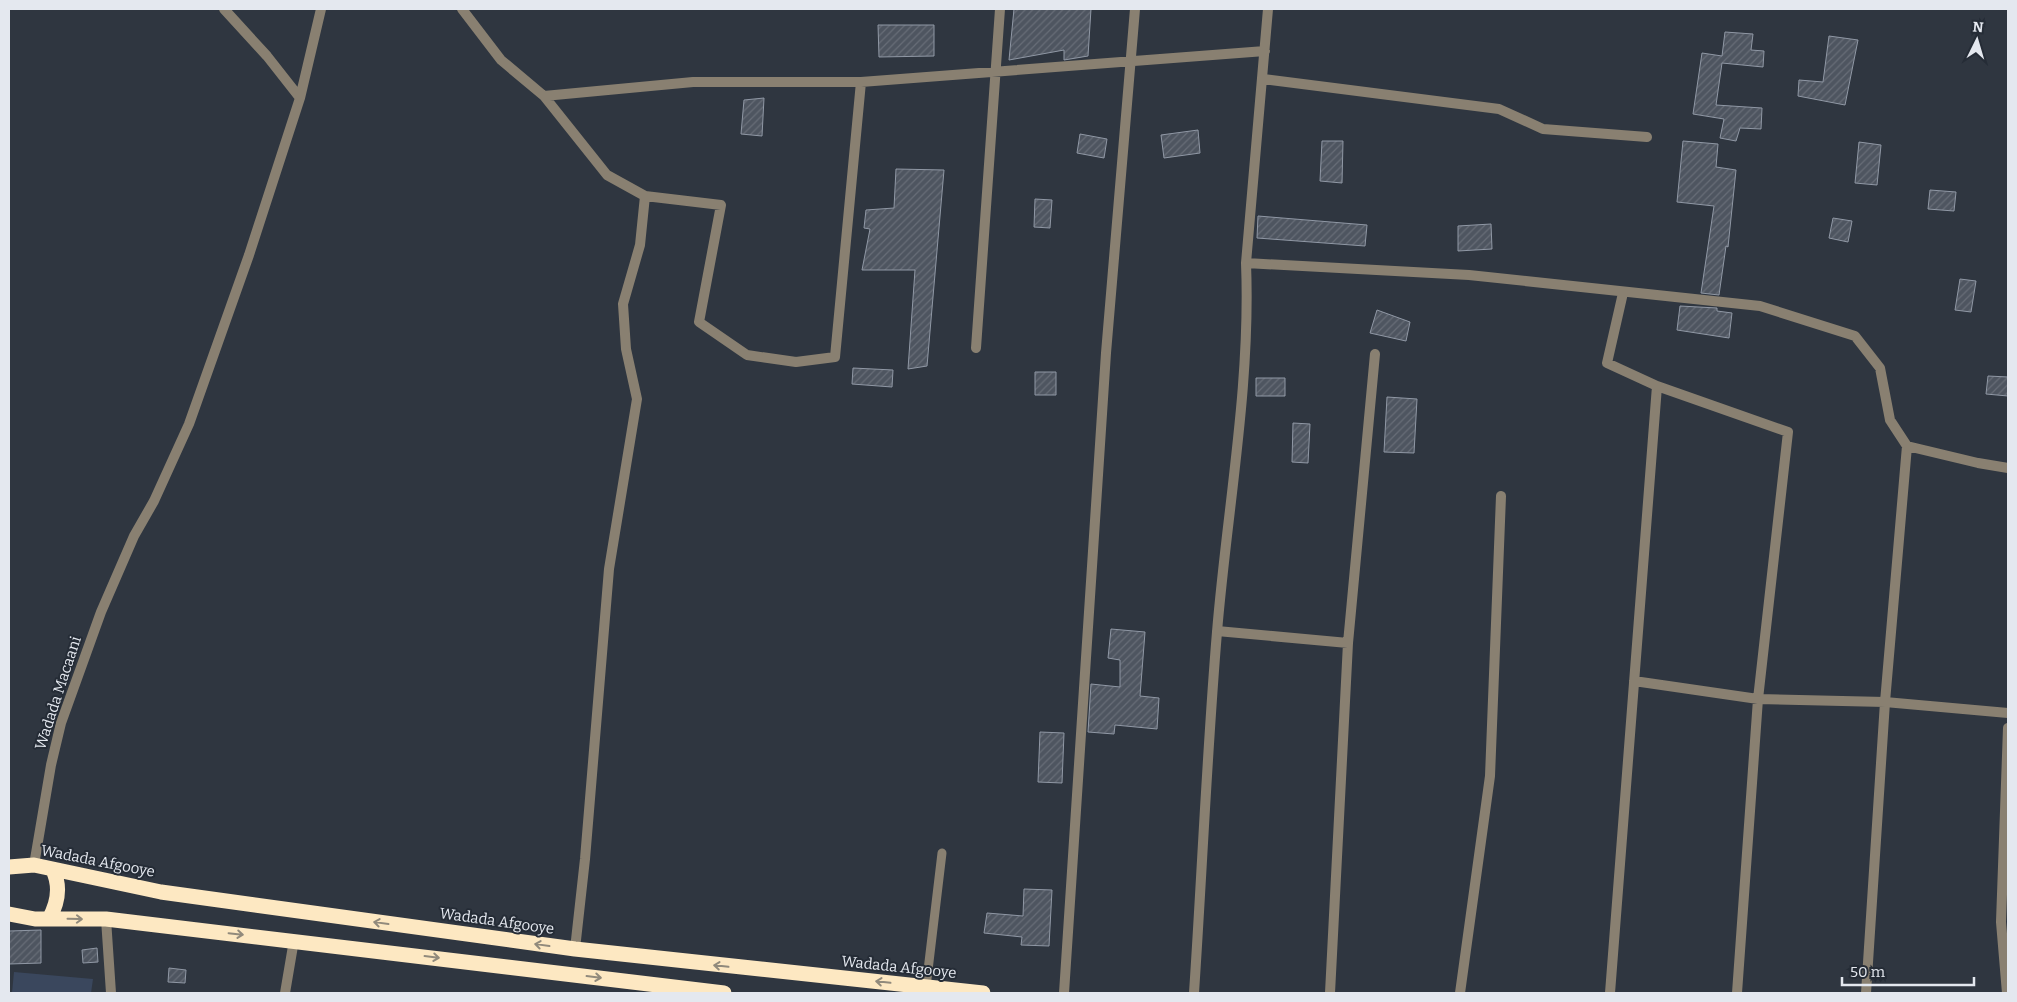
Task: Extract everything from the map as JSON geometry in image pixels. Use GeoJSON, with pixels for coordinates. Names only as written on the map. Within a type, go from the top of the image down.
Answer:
{"type":"FeatureCollection","features":[{"type":"Feature","properties":{"kind":"highway","name":"Wadada Afgooye"},"geometry":{"type":"LineString","coordinates":[[10,869],[34,865],[161,892],[575,949],[984,993]]}},
{"type":"Feature","properties":{"kind":"highway"},"geometry":{"type":"LineString","coordinates":[[49,919],[56,907],[58,896],[58,883],[53,870]]}},
{"type":"Feature","properties":{"kind":"highway"},"geometry":{"type":"LineString","coordinates":[[9,914],[49,919],[106,919],[294,940],[724,993]]}},
{"type":"Feature","properties":{"kind":"street"},"geometry":{"type":"LineString","coordinates":[[224,9],[267,56],[300,98]]}},
{"type":"Feature","properties":{"kind":"street","name":"Wadada Macaani"},"geometry":{"type":"LineString","coordinates":[[34,865],[51,765],[61,723],[101,612],[134,536],[154,501],[189,424],[249,255],[300,98],[322,9]]}},
{"type":"Feature","properties":{"kind":"street"},"geometry":{"type":"LineString","coordinates":[[462,9],[501,60],[544,96],[607,175],[645,196],[721,205],[700,322],[747,355],[796,362],[835,357],[861,82]]}},
{"type":"Feature","properties":{"kind":"street"},"geometry":{"type":"LineString","coordinates":[[976,348],[1000,9]]}},
{"type":"Feature","properties":{"kind":"street"},"geometry":{"type":"LineString","coordinates":[[1064,993],[1106,353],[1135,9]]}},
{"type":"Feature","properties":{"kind":"street"},"geometry":{"type":"LineString","coordinates":[[1194,993],[1217,631],[1241,401],[1247,296],[1246,263],[1268,9]]}},
{"type":"Feature","properties":{"kind":"street"},"geometry":{"type":"LineString","coordinates":[[544,96],[693,82],[861,82],[1265,51]]}},
{"type":"Feature","properties":{"kind":"street"},"geometry":{"type":"LineString","coordinates":[[1262,79],[1499,109],[1543,129],[1647,137]]}},
{"type":"Feature","properties":{"kind":"street"},"geometry":{"type":"LineString","coordinates":[[575,949],[586,859],[609,568],[637,399],[626,349],[623,304],[640,245],[645,196]]}},
{"type":"Feature","properties":{"kind":"street"},"geometry":{"type":"LineString","coordinates":[[1246,263],[1469,275],[1623,293],[1760,306],[1855,336],[1880,368],[1890,420],[1907,446],[1885,702],[1866,993]]}},
{"type":"Feature","properties":{"kind":"street"},"geometry":{"type":"LineString","coordinates":[[1623,293],[1607,363],[1657,386],[1788,432],[1758,698],[1737,993]]}},
{"type":"Feature","properties":{"kind":"street"},"geometry":{"type":"LineString","coordinates":[[1330,993],[1348,643],[1375,354]]}},
{"type":"Feature","properties":{"kind":"street"},"geometry":{"type":"LineString","coordinates":[[1610,993],[1657,386]]}},
{"type":"Feature","properties":{"kind":"street"},"geometry":{"type":"LineString","coordinates":[[1907,446],[2008,468]]}},
{"type":"Feature","properties":{"kind":"street"},"geometry":{"type":"LineString","coordinates":[[1460,993],[1490,776],[1501,496]]}},
{"type":"Feature","properties":{"kind":"street"},"geometry":{"type":"LineString","coordinates":[[1217,631],[1348,643]]}},
{"type":"Feature","properties":{"kind":"street"},"geometry":{"type":"LineString","coordinates":[[1634,681],[1758,698],[1885,702],[2008,713]]}},
{"type":"Feature","properties":{"kind":"street"},"geometry":{"type":"LineString","coordinates":[[2007,993],[2002,922],[2008,728]]}},
{"type":"Feature","properties":{"kind":"street"},"geometry":{"type":"LineString","coordinates":[[106,919],[108,976],[111,993]]}},
{"type":"Feature","properties":{"kind":"street"},"geometry":{"type":"LineString","coordinates":[[285,993],[294,940]]}},
{"type":"Feature","properties":{"kind":"lane"},"geometry":{"type":"LineString","coordinates":[[926,987],[942,853]]}},
{"type":"Feature","properties":{"kind":"shaded area"},"geometry":{"type":"Polygon","coordinates":[[[14,972],[93,979],[91,993],[12,993],[14,972]]]}},
{"type":"Feature","properties":{"kind":"building"},"geometry":{"type":"Polygon","coordinates":[[[1014,9],[1091,9],[1088,56],[1064,60],[1064,50],[1009,60],[1014,9]]]}},
{"type":"Feature","properties":{"kind":"building"},"geometry":{"type":"Polygon","coordinates":[[[878,25],[934,25],[934,56],[879,57],[878,25]]]}},
{"type":"Feature","properties":{"kind":"building"},"geometry":{"type":"Polygon","coordinates":[[[1725,32],[1753,34],[1751,50],[1764,51],[1763,67],[1722,63],[1716,105],[1762,108],[1761,129],[1740,128],[1736,141],[1720,138],[1724,119],[1693,114],[1702,53],[1722,56],[1725,32]]]}},
{"type":"Feature","properties":{"kind":"building"},"geometry":{"type":"Polygon","coordinates":[[[1829,36],[1858,40],[1845,105],[1798,96],[1799,80],[1823,82],[1829,36]]]}},
{"type":"Feature","properties":{"kind":"building"},"geometry":{"type":"Polygon","coordinates":[[[764,98],[762,136],[741,134],[744,100],[764,98]]]}},
{"type":"Feature","properties":{"kind":"building"},"geometry":{"type":"Polygon","coordinates":[[[1198,130],[1200,153],[1164,158],[1161,135],[1198,130]]]}},
{"type":"Feature","properties":{"kind":"building"},"geometry":{"type":"Polygon","coordinates":[[[1080,134],[1107,139],[1104,158],[1077,153],[1080,134]]]}},
{"type":"Feature","properties":{"kind":"building"},"geometry":{"type":"Polygon","coordinates":[[[1322,141],[1343,141],[1342,183],[1320,181],[1322,141]]]}},
{"type":"Feature","properties":{"kind":"building"},"geometry":{"type":"Polygon","coordinates":[[[1683,141],[1718,144],[1716,167],[1736,170],[1728,247],[1726,246],[1719,295],[1701,293],[1714,206],[1677,202],[1683,141]]]}},
{"type":"Feature","properties":{"kind":"building"},"geometry":{"type":"Polygon","coordinates":[[[1859,142],[1881,145],[1877,185],[1855,183],[1859,142]]]}},
{"type":"Feature","properties":{"kind":"building"},"geometry":{"type":"Polygon","coordinates":[[[896,169],[944,170],[927,366],[908,369],[915,270],[862,270],[870,229],[864,228],[866,210],[894,208],[896,169]]]}},
{"type":"Feature","properties":{"kind":"building"},"geometry":{"type":"Polygon","coordinates":[[[1930,190],[1956,192],[1954,211],[1928,209],[1930,190]]]}},
{"type":"Feature","properties":{"kind":"building"},"geometry":{"type":"Polygon","coordinates":[[[1035,199],[1052,200],[1050,228],[1034,227],[1035,199]]]}},
{"type":"Feature","properties":{"kind":"building"},"geometry":{"type":"Polygon","coordinates":[[[1258,216],[1367,225],[1365,246],[1257,238],[1258,216]]]}},
{"type":"Feature","properties":{"kind":"building"},"geometry":{"type":"Polygon","coordinates":[[[1833,218],[1852,221],[1848,242],[1829,238],[1833,218]]]}},
{"type":"Feature","properties":{"kind":"building"},"geometry":{"type":"Polygon","coordinates":[[[1491,224],[1492,249],[1458,251],[1458,226],[1491,224]]]}},
{"type":"Feature","properties":{"kind":"building"},"geometry":{"type":"Polygon","coordinates":[[[1960,279],[1976,281],[1971,312],[1955,310],[1960,279]]]}},
{"type":"Feature","properties":{"kind":"building"},"geometry":{"type":"Polygon","coordinates":[[[1680,306],[1717,308],[1717,311],[1732,313],[1729,338],[1677,330],[1680,306]]]}},
{"type":"Feature","properties":{"kind":"building"},"geometry":{"type":"Polygon","coordinates":[[[1377,310],[1410,322],[1406,341],[1370,333],[1377,310]]]}},
{"type":"Feature","properties":{"kind":"building"},"geometry":{"type":"Polygon","coordinates":[[[853,368],[893,370],[892,387],[852,384],[853,368]]]}},
{"type":"Feature","properties":{"kind":"building"},"geometry":{"type":"Polygon","coordinates":[[[1035,372],[1056,372],[1056,395],[1035,395],[1035,372]]]}},
{"type":"Feature","properties":{"kind":"building"},"geometry":{"type":"Polygon","coordinates":[[[1988,376],[2008,377],[2008,396],[1986,394],[1988,376]]]}},
{"type":"Feature","properties":{"kind":"building"},"geometry":{"type":"Polygon","coordinates":[[[1256,378],[1285,378],[1285,396],[1256,396],[1256,378]]]}},
{"type":"Feature","properties":{"kind":"building"},"geometry":{"type":"Polygon","coordinates":[[[1387,397],[1417,399],[1414,453],[1384,452],[1387,397]]]}},
{"type":"Feature","properties":{"kind":"building"},"geometry":{"type":"Polygon","coordinates":[[[1293,423],[1310,424],[1308,463],[1292,462],[1293,423]]]}},
{"type":"Feature","properties":{"kind":"building"},"geometry":{"type":"Polygon","coordinates":[[[1111,629],[1145,632],[1140,696],[1159,698],[1157,729],[1115,725],[1114,734],[1088,732],[1091,684],[1120,687],[1120,660],[1108,658],[1111,629]]]}},
{"type":"Feature","properties":{"kind":"building"},"geometry":{"type":"Polygon","coordinates":[[[1040,732],[1064,733],[1062,783],[1038,782],[1040,732]]]}},
{"type":"Feature","properties":{"kind":"building"},"geometry":{"type":"Polygon","coordinates":[[[1024,889],[1052,890],[1049,946],[1021,945],[1022,937],[984,933],[987,913],[1023,916],[1024,889]]]}},
{"type":"Feature","properties":{"kind":"building"},"geometry":{"type":"Polygon","coordinates":[[[41,930],[41,963],[9,964],[9,931],[41,930]]]}},
{"type":"Feature","properties":{"kind":"building"},"geometry":{"type":"Polygon","coordinates":[[[97,948],[98,962],[83,963],[82,950],[97,948]]]}},
{"type":"Feature","properties":{"kind":"building"},"geometry":{"type":"Polygon","coordinates":[[[169,968],[186,970],[185,983],[168,982],[169,968]]]}}]}
